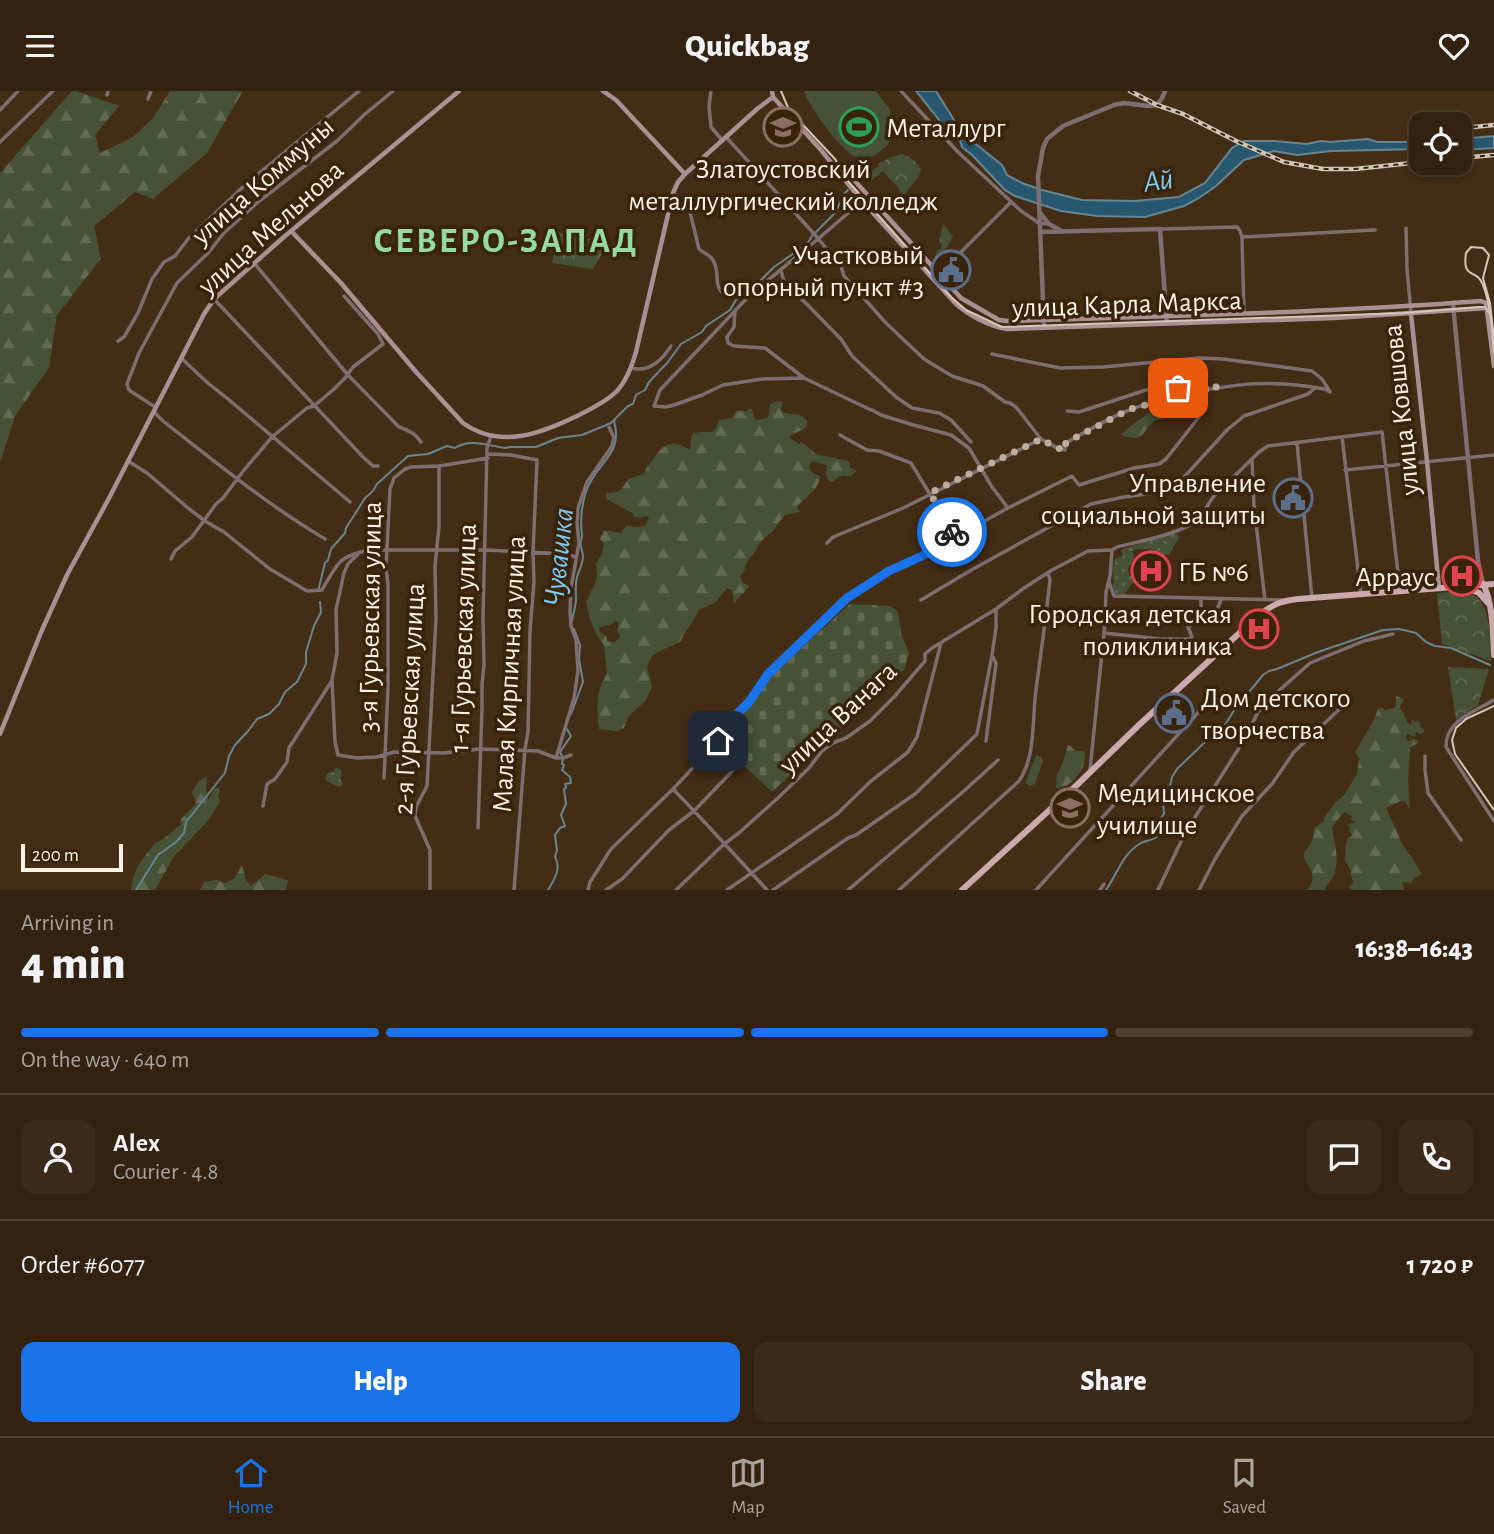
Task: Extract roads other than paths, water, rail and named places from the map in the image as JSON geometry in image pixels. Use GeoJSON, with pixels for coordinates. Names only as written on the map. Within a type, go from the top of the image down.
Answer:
{"type":"FeatureCollection","features":[{"type":"Feature","properties":{"kind":"main road","name":"улица Мельнова"},"geometry":{"type":"LineString","coordinates":[[0,734],[54,604],[214,299],[291,230],[459,91]]}},
{"type":"Feature","properties":{"kind":"main road"},"geometry":{"type":"LineString","coordinates":[[603,91],[616,100],[685,174]]}},
{"type":"Feature","properties":{"kind":"main road"},"geometry":{"type":"LineString","coordinates":[[291,230],[341,283],[454,414],[471,429],[491,436],[523,436],[560,425],[611,397],[619,388],[631,368],[678,182],[773,94]]}},
{"type":"Feature","properties":{"kind":"main road","name":"улица Карла Маркса"},"geometry":{"type":"LineString","coordinates":[[773,94],[862,201],[961,308],[1000,328],[1007,329],[1167,320],[1244,314],[1484,302],[1487,308],[1411,314],[1167,320],[999,320],[961,298],[854,180],[836,167]]}},
{"type":"Feature","properties":{"kind":"main road"},"geometry":{"type":"LineString","coordinates":[[1487,308],[1494,366]]}},
{"type":"Feature","properties":{"kind":"main road","name":"улица Ковшова"},"geometry":{"type":"LineString","coordinates":[[1411,314],[1439,588]]}},
{"type":"Feature","properties":{"kind":"main road"},"geometry":{"type":"LineString","coordinates":[[1464,586],[1479,593],[1489,605]]}},
{"type":"Feature","properties":{"kind":"main road"},"geometry":{"type":"LineString","coordinates":[[962,890],[1258,616],[1274,605],[1287,600],[1488,586],[1494,655]]}},
{"type":"Feature","properties":{"kind":"street"},"geometry":{"type":"LineString","coordinates":[[0,110],[18,91]]}},
{"type":"Feature","properties":{"kind":"street"},"geometry":{"type":"LineString","coordinates":[[0,142],[52,91]]}},
{"type":"Feature","properties":{"kind":"street"},"geometry":{"type":"LineString","coordinates":[[148,99],[150,91]]}},
{"type":"Feature","properties":{"kind":"street"},"geometry":{"type":"LineString","coordinates":[[118,341],[124,337],[138,313],[152,279],[164,263],[175,256],[188,239],[246,184],[359,91]]}},
{"type":"Feature","properties":{"kind":"street","name":"улица Коммуны"},"geometry":{"type":"LineString","coordinates":[[154,410],[129,390],[127,384],[139,353],[177,283],[258,202],[337,141],[393,91]]}},
{"type":"Feature","properties":{"kind":"street"},"geometry":{"type":"LineString","coordinates":[[710,91],[711,127],[810,229],[841,266],[844,276],[886,323],[924,359],[952,376],[983,386],[1016,407],[1041,439],[1065,450],[1065,444],[1069,441],[1130,409],[1217,387]]}},
{"type":"Feature","properties":{"kind":"street"},"geometry":{"type":"LineString","coordinates":[[901,91],[958,152],[1027,217],[1064,231]]}},
{"type":"Feature","properties":{"kind":"street"},"geometry":{"type":"LineString","coordinates":[[1044,327],[1038,176],[1046,139],[1056,130],[1114,105],[1157,105],[1165,91]]}},
{"type":"Feature","properties":{"kind":"street"},"geometry":{"type":"LineString","coordinates":[[673,194],[689,208],[699,249],[711,256],[716,266],[716,284],[722,293],[729,297]]}},
{"type":"Feature","properties":{"kind":"street"},"geometry":{"type":"LineString","coordinates":[[804,378],[762,379],[723,385],[674,405],[654,406],[660,390],[750,295],[862,201]]}},
{"type":"Feature","properties":{"kind":"street"},"geometry":{"type":"LineString","coordinates":[[939,274],[1011,202]]}},
{"type":"Feature","properties":{"kind":"street"},"geometry":{"type":"LineString","coordinates":[[1039,210],[1049,224]]}},
{"type":"Feature","properties":{"kind":"street"},"geometry":{"type":"LineString","coordinates":[[1040,232],[1237,227],[1241,237],[1244,314]]}},
{"type":"Feature","properties":{"kind":"street","name":"улица Ковшова"},"geometry":{"type":"LineString","coordinates":[[1406,228],[1411,314]]}},
{"type":"Feature","properties":{"kind":"street"},"geometry":{"type":"LineString","coordinates":[[1160,229],[1167,320]]}},
{"type":"Feature","properties":{"kind":"street"},"geometry":{"type":"LineString","coordinates":[[1241,237],[1375,229]]}},
{"type":"Feature","properties":{"kind":"street"},"geometry":{"type":"LineString","coordinates":[[254,263],[348,375],[399,427],[407,429],[421,442]]}},
{"type":"Feature","properties":{"kind":"street"},"geometry":{"type":"LineString","coordinates":[[782,269],[784,281],[841,339],[852,356],[896,397],[912,408],[939,414],[951,420],[971,442]]}},
{"type":"Feature","properties":{"kind":"street"},"geometry":{"type":"LineString","coordinates":[[171,559],[175,551],[192,537],[272,437],[334,389],[353,367],[382,345],[383,342],[344,296]]}},
{"type":"Feature","properties":{"kind":"street","name":"3-я Гурьевская улица"},"geometry":{"type":"LineString","coordinates":[[214,299],[363,457],[378,466]]}},
{"type":"Feature","properties":{"kind":"street"},"geometry":{"type":"LineString","coordinates":[[1453,304],[1478,561],[1488,586]]}},
{"type":"Feature","properties":{"kind":"street"},"geometry":{"type":"LineString","coordinates":[[736,309],[734,327],[727,337],[728,343],[734,346],[765,348],[804,378],[871,409]]}},
{"type":"Feature","properties":{"kind":"street"},"geometry":{"type":"LineString","coordinates":[[631,368],[647,368],[664,355],[671,345]]}},
{"type":"Feature","properties":{"kind":"street"},"geometry":{"type":"LineString","coordinates":[[992,354],[1060,367],[1103,367],[1199,358],[1223,359],[1312,371],[1330,391],[1291,383],[1257,382],[1217,387],[1146,390],[1079,412],[1067,411]]}},
{"type":"Feature","properties":{"kind":"street"},"geometry":{"type":"LineString","coordinates":[[181,358],[350,502]]}},
{"type":"Feature","properties":{"kind":"street"},"geometry":{"type":"LineString","coordinates":[[921,600],[1091,504],[1168,491],[1244,416],[1308,394],[1316,387]]}},
{"type":"Feature","properties":{"kind":"street"},"geometry":{"type":"LineString","coordinates":[[859,403],[881,415],[951,435],[969,448],[992,487],[1008,507]]}},
{"type":"Feature","properties":{"kind":"street"},"geometry":{"type":"LineString","coordinates":[[154,410],[172,428],[238,478],[326,539]]}},
{"type":"Feature","properties":{"kind":"street"},"geometry":{"type":"LineString","coordinates":[[588,890],[590,882],[611,849],[718,741],[768,674],[847,598],[889,571],[1072,476],[1079,485],[1134,468],[1159,464],[1199,417]]}},
{"type":"Feature","properties":{"kind":"street"},"geometry":{"type":"LineString","coordinates":[[556,758],[574,698],[578,671],[576,640],[571,627],[570,611],[575,557],[579,543],[578,508],[587,482],[612,446],[614,438],[609,427]]}},
{"type":"Feature","properties":{"kind":"street"},"geometry":{"type":"LineString","coordinates":[[727,890],[837,814],[871,781],[908,752],[917,737],[941,643],[1024,588],[1088,551],[1112,550],[1178,530],[1195,522],[1214,495],[1268,446],[1382,432],[1400,591]]}},
{"type":"Feature","properties":{"kind":"street"},"geometry":{"type":"LineString","coordinates":[[840,435],[867,450],[879,451],[911,463],[955,536]]}},
{"type":"Feature","properties":{"kind":"street","name":"1-я Гурьевская улица"},"geometry":{"type":"LineString","coordinates":[[478,828],[488,446],[491,436]]}},
{"type":"Feature","properties":{"kind":"street"},"geometry":{"type":"LineString","coordinates":[[1342,437],[1361,594]]}},
{"type":"Feature","properties":{"kind":"street"},"geometry":{"type":"LineString","coordinates":[[827,543],[833,537],[901,509],[1041,439]]}},
{"type":"Feature","properties":{"kind":"street"},"geometry":{"type":"LineString","coordinates":[[1297,443],[1312,598]]}},
{"type":"Feature","properties":{"kind":"street","name":"Малая Кирпичная улица"},"geometry":{"type":"LineString","coordinates":[[488,456],[510,455],[537,460],[528,732],[514,890]]}},
{"type":"Feature","properties":{"kind":"street"},"geometry":{"type":"LineString","coordinates":[[1345,470],[1494,455]]}},
{"type":"Feature","properties":{"kind":"street"},"geometry":{"type":"LineString","coordinates":[[439,466],[488,456]]}},
{"type":"Feature","properties":{"kind":"street"},"geometry":{"type":"LineString","coordinates":[[1252,459],[1254,506],[1265,600]]}},
{"type":"Feature","properties":{"kind":"street"},"geometry":{"type":"LineString","coordinates":[[128,461],[270,569],[307,591],[321,591],[342,559],[369,550],[486,551],[566,554],[575,557]]}},
{"type":"Feature","properties":{"kind":"street","name":"3-я Гурьевская улица"},"geometry":{"type":"LineString","coordinates":[[384,778],[389,661],[386,568],[390,489],[394,478],[405,469],[439,466]]}},
{"type":"Feature","properties":{"kind":"street","name":"2-я Гурьевская улица"},"geometry":{"type":"LineString","coordinates":[[430,890],[429,850],[415,816],[416,807],[428,786],[436,619],[435,550],[439,526],[439,466]]}},
{"type":"Feature","properties":{"kind":"street"},"geometry":{"type":"LineString","coordinates":[[1090,773],[1112,550]]}},
{"type":"Feature","properties":{"kind":"street"},"geometry":{"type":"LineString","coordinates":[[359,552],[348,564],[337,600],[337,653],[332,680],[338,755],[357,758],[385,756],[394,752],[444,753],[480,749],[525,749],[556,758],[571,755]]}},
{"type":"Feature","properties":{"kind":"street"},"geometry":{"type":"LineString","coordinates":[[899,890],[1020,781],[1024,773],[1030,755],[1050,580],[1048,573]]}},
{"type":"Feature","properties":{"kind":"street"},"geometry":{"type":"LineString","coordinates":[[1109,581],[1114,596]]}},
{"type":"Feature","properties":{"kind":"street"},"geometry":{"type":"LineString","coordinates":[[1106,604],[1114,596],[1287,600]]}},
{"type":"Feature","properties":{"kind":"street"},"geometry":{"type":"LineString","coordinates":[[1104,633],[1189,639],[1192,637],[1188,627],[1199,619],[1201,614],[1200,598]]}},
{"type":"Feature","properties":{"kind":"street"},"geometry":{"type":"LineString","coordinates":[[1201,614],[1212,613],[1219,607],[1221,599]]}},
{"type":"Feature","properties":{"kind":"street"},"geometry":{"type":"LineString","coordinates":[[773,890],[915,794],[978,734],[996,628],[996,609]]}},
{"type":"Feature","properties":{"kind":"street"},"geometry":{"type":"LineString","coordinates":[[1158,890],[1185,833],[1246,737],[1258,712],[1310,663],[1364,641],[1392,634]]}},
{"type":"Feature","properties":{"kind":"street","name":"улица Ванага"},"geometry":{"type":"LineString","coordinates":[[676,890],[779,797],[809,768],[822,751],[870,721],[925,661],[925,654],[941,643]]}},
{"type":"Feature","properties":{"kind":"street"},"geometry":{"type":"LineString","coordinates":[[986,741],[996,663],[992,655]]}},
{"type":"Feature","properties":{"kind":"street"},"geometry":{"type":"LineString","coordinates":[[263,806],[267,784],[275,779],[287,762],[289,748],[332,680]]}},
{"type":"Feature","properties":{"kind":"street"},"geometry":{"type":"LineString","coordinates":[[1494,699],[1451,726],[1446,747],[1494,821]]}},
{"type":"Feature","properties":{"kind":"street"},"geometry":{"type":"LineString","coordinates":[[1036,890],[1206,704]]}},
{"type":"Feature","properties":{"kind":"street"},"geometry":{"type":"LineString","coordinates":[[1199,890],[1242,816],[1272,784],[1294,752],[1345,704]]}},
{"type":"Feature","properties":{"kind":"street"},"geometry":{"type":"LineString","coordinates":[[1425,756],[1424,770],[1428,793],[1461,840]]}},
{"type":"Feature","properties":{"kind":"street"},"geometry":{"type":"LineString","coordinates":[[848,890],[998,760]]}},
{"type":"Feature","properties":{"kind":"street"},"geometry":{"type":"LineString","coordinates":[[606,890],[622,879],[669,830],[694,811],[738,765]]}},
{"type":"Feature","properties":{"kind":"street"},"geometry":{"type":"LineString","coordinates":[[673,789],[767,890]]}},
{"type":"Feature","properties":{"kind":"street"},"geometry":{"type":"LineString","coordinates":[[1100,890],[1104,884]]}},
{"type":"Feature","properties":{"kind":"water"},"geometry":{"type":"Polygon","coordinates":[[[916,91],[936,91],[957,125],[1002,165],[1007,175],[1042,190],[1082,200],[1134,201],[1179,197],[1205,183],[1232,148],[1244,141],[1307,144],[1368,139],[1377,142],[1409,142],[1409,149],[1331,151],[1297,155],[1274,151],[1244,160],[1216,186],[1184,206],[1145,217],[1097,216],[1061,211],[1015,196],[1005,190],[962,147],[959,137],[944,126],[916,91]]]}},
{"type":"Feature","properties":{"kind":"water"},"geometry":{"type":"Polygon","coordinates":[[[1494,136],[1494,148],[1472,149],[1472,138],[1494,136]]]}},
{"type":"Feature","properties":{"kind":"waterway"},"geometry":{"type":"LineString","coordinates":[[320,590],[325,563],[331,549],[345,533],[365,498],[408,456],[428,454],[447,446],[455,448],[467,443],[505,448],[536,447],[558,438],[582,435],[611,423],[633,404],[636,395],[645,390],[681,344],[702,332],[706,326],[730,310],[736,300],[774,267],[807,244],[835,213],[848,190]]}},
{"type":"Feature","properties":{"kind":"waterway","name":"Чувашка"},"geometry":{"type":"LineString","coordinates":[[572,621],[576,602],[576,580],[583,559],[583,503],[590,482],[612,451],[616,418]]}},
{"type":"Feature","properties":{"kind":"waterway"},"geometry":{"type":"LineString","coordinates":[[136,890],[158,855],[184,833],[186,822],[225,773],[235,745],[257,719],[269,714],[279,704],[285,692],[297,682],[306,664],[306,652],[321,612],[320,602]]}},
{"type":"Feature","properties":{"kind":"waterway","name":"Чувашка"},"geometry":{"type":"LineString","coordinates":[[571,714],[583,682],[579,659],[580,645],[574,629]]}},
{"type":"Feature","properties":{"kind":"waterway"},"geometry":{"type":"LineString","coordinates":[[1170,786],[1177,769],[1205,742],[1219,734],[1235,709],[1263,675],[1318,652],[1383,630],[1399,629],[1416,633],[1435,646],[1451,648],[1490,665]]}},
{"type":"Feature","properties":{"kind":"waterway","name":"Чувашка"},"geometry":{"type":"LineString","coordinates":[[548,890],[557,870],[555,835],[565,826],[561,815],[566,804],[565,784],[571,783],[570,777],[562,770],[564,765],[560,752],[571,736],[567,729]]}},
{"type":"Feature","properties":{"kind":"waterway"},"geometry":{"type":"LineString","coordinates":[[1106,890],[1129,852],[1141,843],[1157,837],[1154,831],[1164,814],[1163,802],[1168,793]]}},
{"type":"Feature","properties":{"kind":"tram line"},"geometry":{"type":"LineString","coordinates":[[781,91],[789,110],[835,159],[847,180],[951,297],[966,310],[1002,327],[1404,313],[1479,307],[1485,307],[1489,313]]}},
{"type":"Feature","properties":{"kind":"tram line"},"geometry":{"type":"LineString","coordinates":[[1494,339],[1490,303],[1483,278],[1489,255],[1483,248],[1471,247],[1466,253],[1466,267],[1477,276],[1486,293],[1494,353]]}},
{"type":"Feature","properties":{"kind":"tram line"},"geometry":{"type":"LineString","coordinates":[[1494,706],[1466,719],[1456,728],[1452,740],[1455,754],[1494,810]]}},
{"type":"Feature","properties":{"kind":"railway"},"geometry":{"type":"LineString","coordinates":[[1130,91],[1284,162],[1323,169],[1355,169],[1409,163]]}},
{"type":"Feature","properties":{"kind":"railway"},"geometry":{"type":"LineString","coordinates":[[1472,127],[1494,125]]}},
{"type":"Feature","properties":{"kind":"railway"},"geometry":{"type":"LineString","coordinates":[[1472,157],[1494,155]]}},
{"type":"Feature","properties":{"kind":"place","name":"Златоустовский металлургический колледж"},"geometry":{"type":"Point","coordinates":[783,127]}},
{"type":"Feature","properties":{"kind":"place","name":"Металлург"},"geometry":{"type":"Point","coordinates":[859,127]}},
{"type":"Feature","properties":{"kind":"place","name":"Участковый опорный пункт #3"},"geometry":{"type":"Point","coordinates":[951,270]}},
{"type":"Feature","properties":{"kind":"place","name":"Управление социальной защиты"},"geometry":{"type":"Point","coordinates":[1293,498]}},
{"type":"Feature","properties":{"kind":"place","name":"ГБ №6"},"geometry":{"type":"Point","coordinates":[1151,571]}},
{"type":"Feature","properties":{"kind":"place","name":"Арраус"},"geometry":{"type":"Point","coordinates":[1462,576]}},
{"type":"Feature","properties":{"kind":"place","name":"Городская детская поликлиника"},"geometry":{"type":"Point","coordinates":[1259,629]}},
{"type":"Feature","properties":{"kind":"place","name":"Дом детского творчества"},"geometry":{"type":"Point","coordinates":[1174,713]}},
{"type":"Feature","properties":{"kind":"place","name":"Медицинское училище"},"geometry":{"type":"Point","coordinates":[1070,808]}},
{"type":"Feature","properties":{"kind":"district","name":"СЕВЕРО-ЗАПАД"},"geometry":{"type":"Point","coordinates":[506,240]}},
{"type":"Feature","properties":{"kind":"water label","name":"Ай"},"geometry":{"type":"Point","coordinates":[1158,180]}}]}
